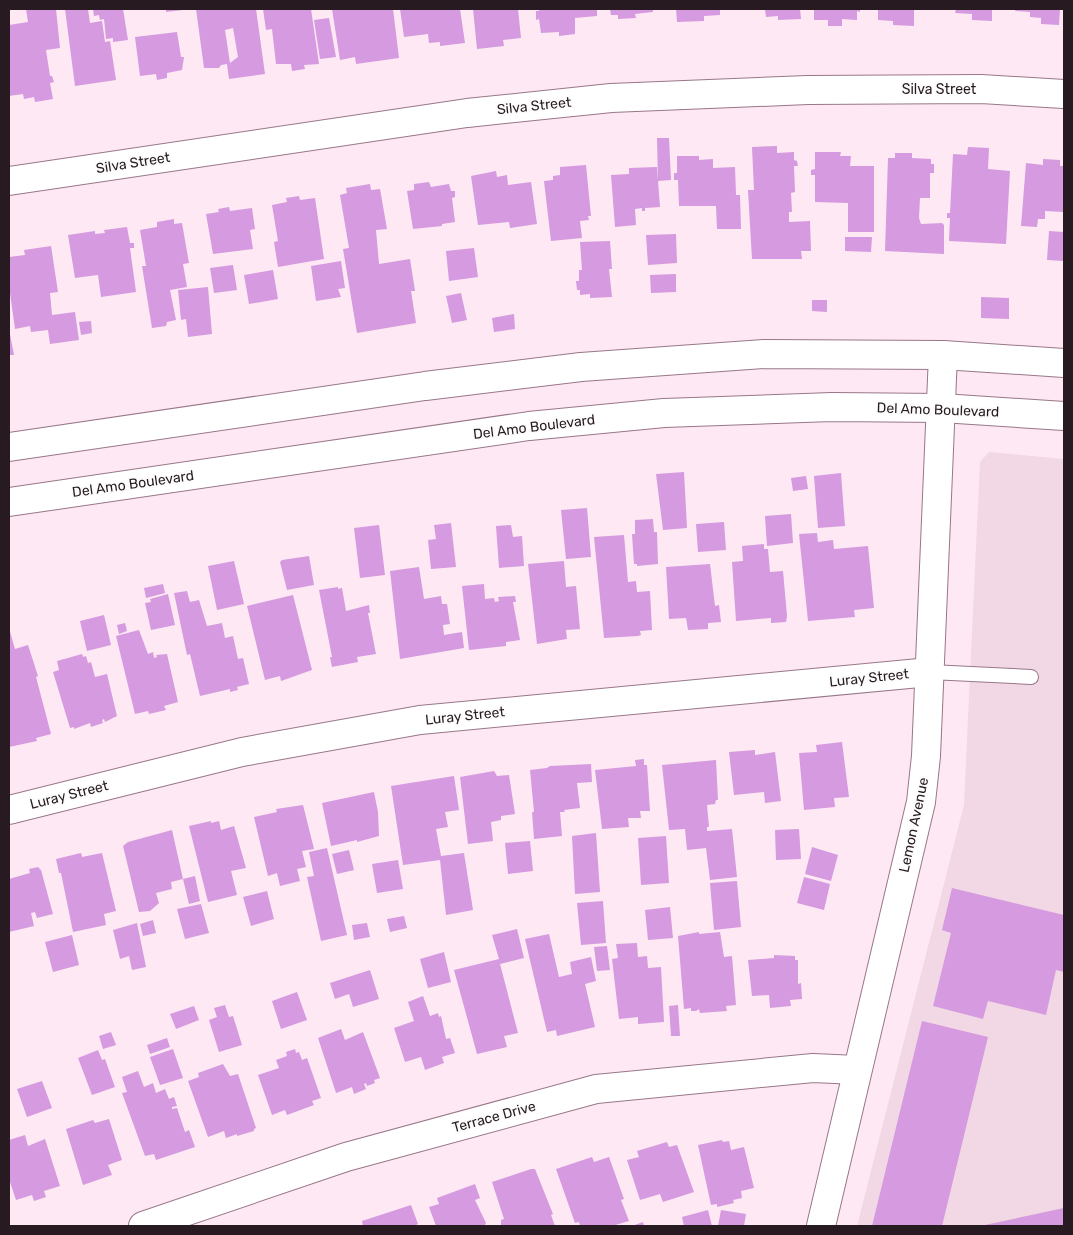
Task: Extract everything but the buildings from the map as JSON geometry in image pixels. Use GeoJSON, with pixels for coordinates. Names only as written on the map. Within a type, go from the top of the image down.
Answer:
{"type":"FeatureCollection","features":[{"type":"Feature","properties":{"kind":"street","name":"Silva Street"},"geometry":{"type":"LineString","coordinates":[[9,182],[467,113],[611,98],[808,90],[981,89],[1064,94]]}},
{"type":"Feature","properties":{"kind":"street"},"geometry":{"type":"LineString","coordinates":[[9,447],[425,386],[581,366],[764,354],[943,355],[1064,363]]}},
{"type":"Feature","properties":{"kind":"street","name":"Lemon Avenue"},"geometry":{"type":"LineString","coordinates":[[821,1226],[921,802],[926,756],[943,355]]}},
{"type":"Feature","properties":{"kind":"street","name":"Del Amo Boulevard"},"geometry":{"type":"LineString","coordinates":[[9,502],[529,426],[664,412],[832,407],[942,408],[1064,416]]}},
{"type":"Feature","properties":{"kind":"street","name":"Luray Street"},"geometry":{"type":"LineString","coordinates":[[9,810],[242,752],[420,720],[930,672]]}},
{"type":"Feature","properties":{"kind":"street","name":"Terrace Drive"},"geometry":{"type":"LineString","coordinates":[[143,1226],[346,1157],[596,1088],[813,1068],[857,1070]]}},
{"type":"Feature","properties":{"kind":"lane"},"geometry":{"type":"LineString","coordinates":[[930,672],[1031,677]]}},
{"type":"Feature","properties":{"kind":"shaded area"},"geometry":{"type":"Polygon","coordinates":[[[989,452],[1064,459],[1064,1226],[857,1226],[964,805],[980,462],[989,452]]]}}]}
